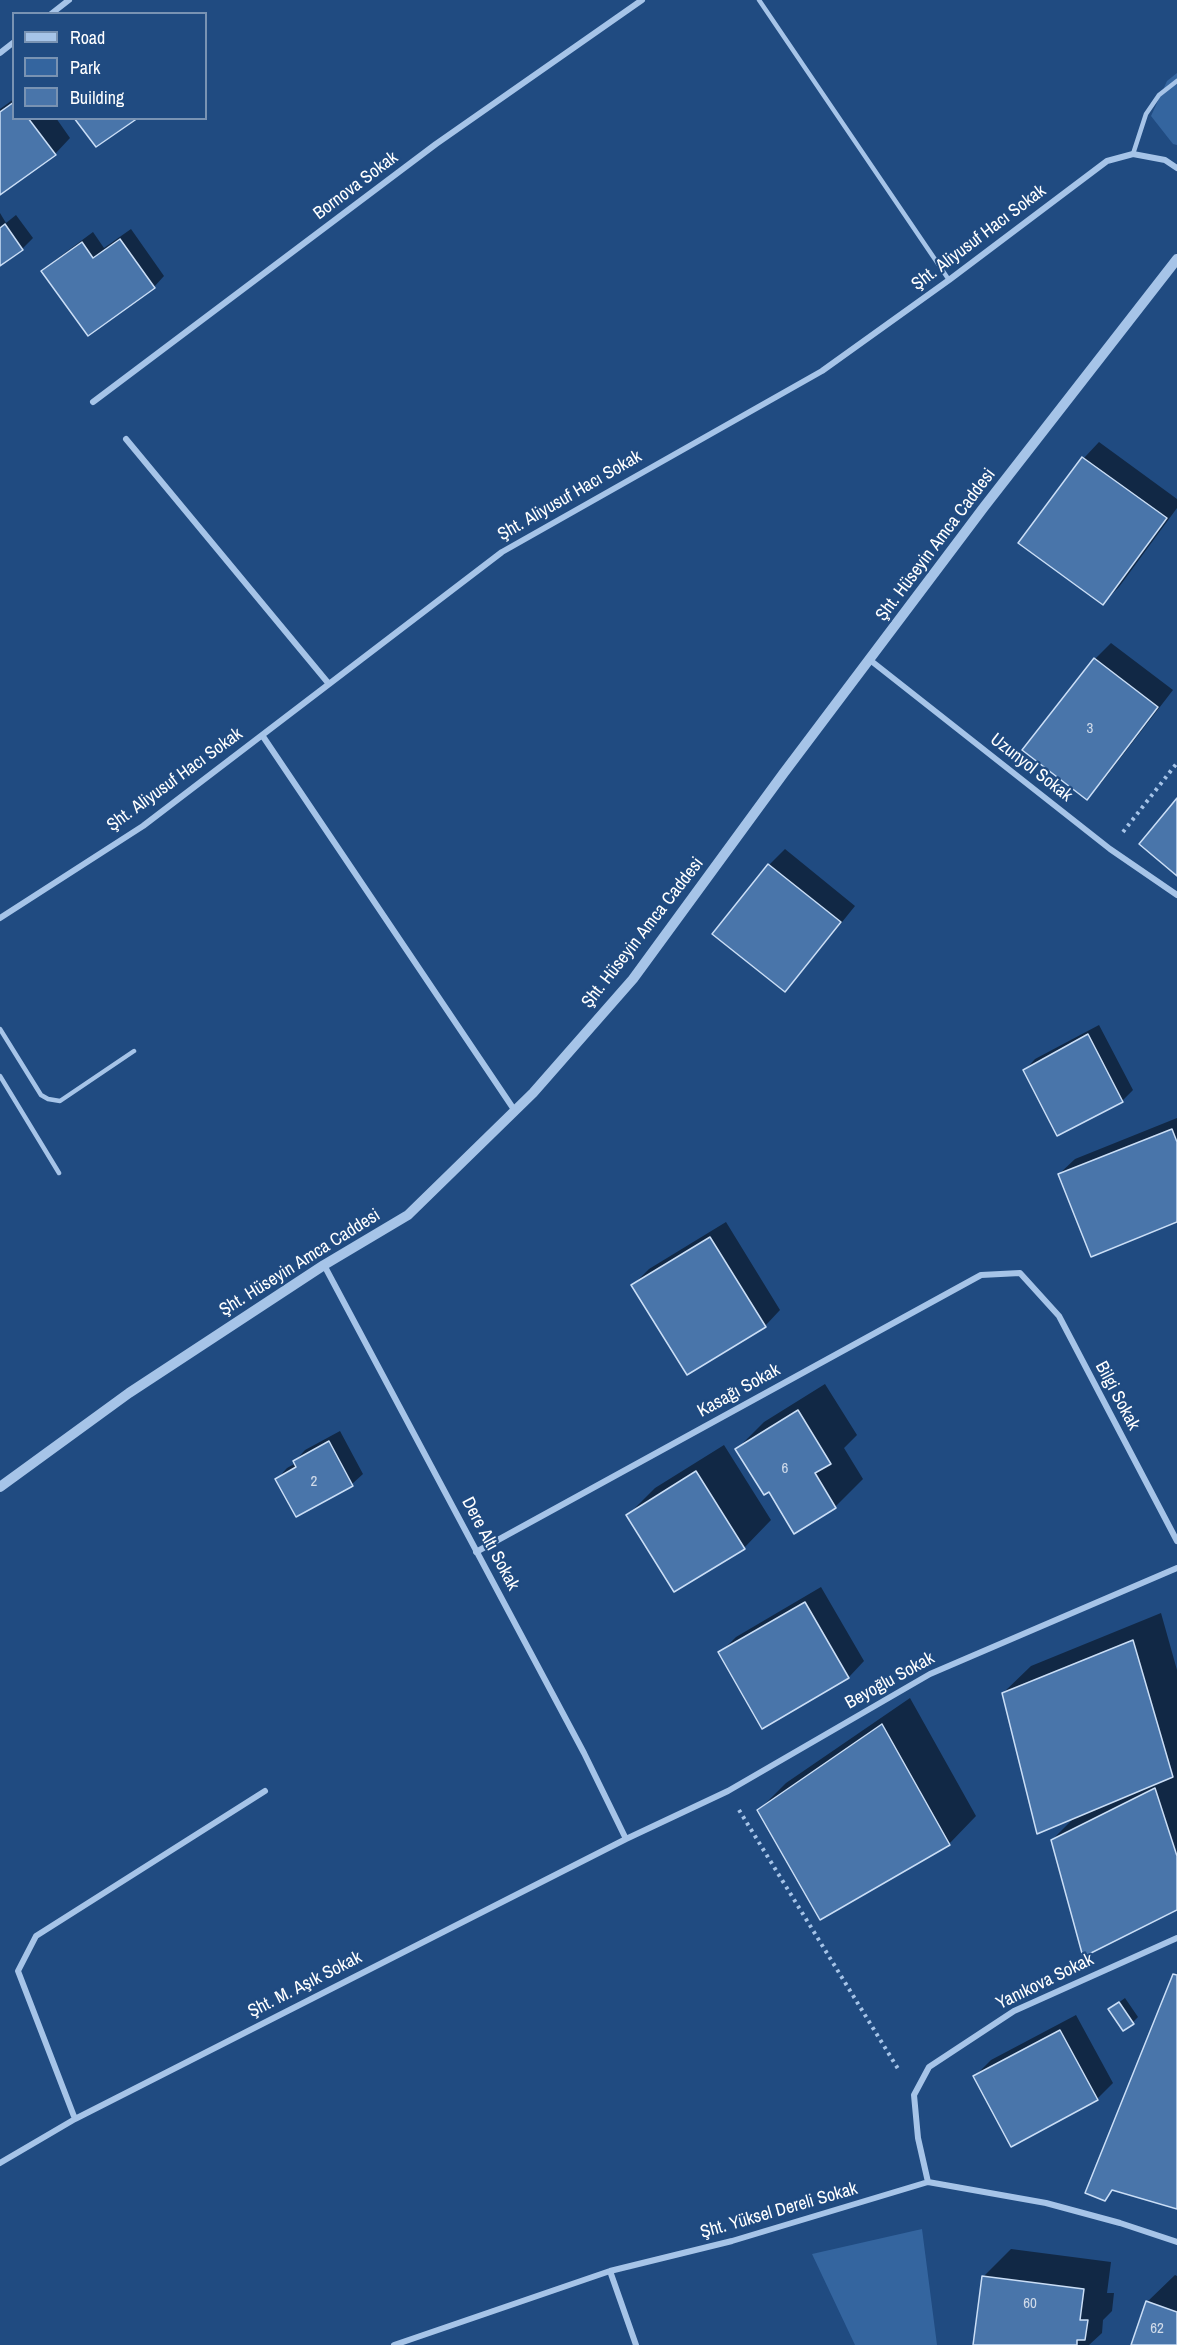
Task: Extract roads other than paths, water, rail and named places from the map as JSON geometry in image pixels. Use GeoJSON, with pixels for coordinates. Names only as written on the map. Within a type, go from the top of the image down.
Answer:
{"type":"FeatureCollection","features":[{"type":"Feature","properties":{"kind":"street"},"geometry":{"type":"LineString","coordinates":[[54,12],[69,0]]}},
{"type":"Feature","properties":{"kind":"street","name":"Bornova Sokak"},"geometry":{"type":"LineString","coordinates":[[93,402],[436,144],[642,0]]}},
{"type":"Feature","properties":{"kind":"street"},"geometry":{"type":"LineString","coordinates":[[0,53],[12,44]]}},
{"type":"Feature","properties":{"kind":"street","name":"Şht. Aliyusuf Hacı Sokak"},"geometry":{"type":"LineString","coordinates":[[0,918],[142,826],[502,552],[822,371],[949,280],[1107,161],[1133,154],[1165,160],[1177,168]]}},
{"type":"Feature","properties":{"kind":"street","name":"Şht. Hüseyin Amca Caddesi"},"geometry":{"type":"LineString","coordinates":[[0,1487],[129,1393],[324,1264],[408,1215],[533,1093],[633,979],[783,774],[984,507],[1177,259]]}},
{"type":"Feature","properties":{"kind":"street"},"geometry":{"type":"LineString","coordinates":[[126,439],[329,684]]}},
{"type":"Feature","properties":{"kind":"street","name":"Uzunyol Sokak"},"geometry":{"type":"LineString","coordinates":[[870,660],[1110,849],[1177,895]]}},
{"type":"Feature","properties":{"kind":"street"},"geometry":{"type":"LineString","coordinates":[[262,735],[515,1111]]}},
{"type":"Feature","properties":{"kind":"street","name":"Dere Altı Sokak"},"geometry":{"type":"LineString","coordinates":[[324,1264],[584,1753],[626,1839]]}},
{"type":"Feature","properties":{"kind":"street","name":"Kasağı Sokak"},"geometry":{"type":"LineString","coordinates":[[476,1552],[981,1275],[1020,1273]]}},
{"type":"Feature","properties":{"kind":"street","name":"Bilgi Sokak"},"geometry":{"type":"LineString","coordinates":[[1020,1273],[1059,1316],[1177,1541]]}},
{"type":"Feature","properties":{"kind":"street","name":"Beyoğlu Sokak"},"geometry":{"type":"LineString","coordinates":[[626,1839],[728,1791],[930,1674],[1177,1568]]}},
{"type":"Feature","properties":{"kind":"street"},"geometry":{"type":"LineString","coordinates":[[75,2119],[18,1971],[36,1936],[265,1791]]}},
{"type":"Feature","properties":{"kind":"street","name":"Şht. M. Aşık Sokak"},"geometry":{"type":"LineString","coordinates":[[0,2163],[75,2119],[626,1839]]}},
{"type":"Feature","properties":{"kind":"street","name":"Yanıkova Sokak"},"geometry":{"type":"LineString","coordinates":[[928,2182],[918,2138],[914,2095],[929,2067],[1014,2012],[1177,1938]]}},
{"type":"Feature","properties":{"kind":"street","name":"Şht. Yüksel Dereli Sokak"},"geometry":{"type":"LineString","coordinates":[[394,2345],[610,2271],[732,2241],[928,2182],[1046,2203],[1120,2223],[1177,2242]]}},
{"type":"Feature","properties":{"kind":"street"},"geometry":{"type":"LineString","coordinates":[[610,2271],[636,2345]]}},
{"type":"Feature","properties":{"kind":"lane"},"geometry":{"type":"LineString","coordinates":[[759,0],[949,280]]}},
{"type":"Feature","properties":{"kind":"lane"},"geometry":{"type":"LineString","coordinates":[[1133,154],[1146,114],[1159,95],[1177,81]]}},
{"type":"Feature","properties":{"kind":"lane"},"geometry":{"type":"LineString","coordinates":[[0,1029],[41,1095],[60,1101],[134,1051]]}},
{"type":"Feature","properties":{"kind":"lane"},"geometry":{"type":"LineString","coordinates":[[0,1076],[59,1173]]}}]}
